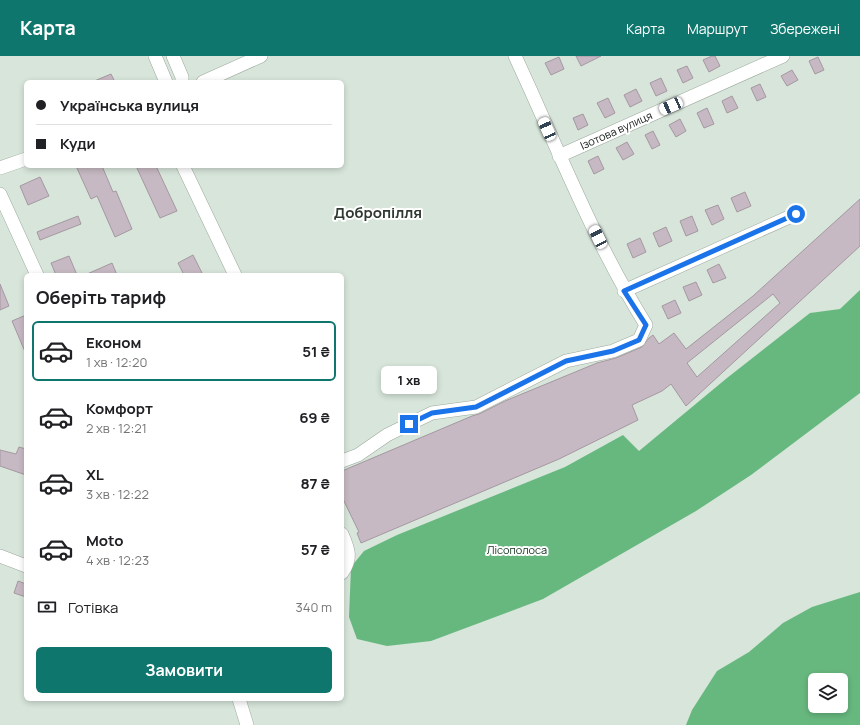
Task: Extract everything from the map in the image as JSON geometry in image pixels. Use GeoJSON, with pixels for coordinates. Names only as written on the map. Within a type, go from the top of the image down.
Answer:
{"type":"FeatureCollection","features":[{"type":"Feature","properties":{"kind":"street"},"geometry":{"type":"LineString","coordinates":[[155,56],[165,80]]}},
{"type":"Feature","properties":{"kind":"street"},"geometry":{"type":"LineString","coordinates":[[173,56],[182,80]]}},
{"type":"Feature","properties":{"kind":"street"},"geometry":{"type":"LineString","coordinates":[[207,80],[261,56]]}},
{"type":"Feature","properties":{"kind":"street","name":"Ізотова вулиця"},"geometry":{"type":"LineString","coordinates":[[559,156],[783,56]]}},
{"type":"Feature","properties":{"kind":"street"},"geometry":{"type":"LineString","coordinates":[[344,460],[358,455],[387,435],[432,413],[476,407],[566,361],[613,351],[639,340],[646,325],[624,291],[559,156],[521,58]]}},
{"type":"Feature","properties":{"kind":"street"},"geometry":{"type":"LineString","coordinates":[[0,168],[24,160]]}},
{"type":"Feature","properties":{"kind":"street"},"geometry":{"type":"LineString","coordinates":[[185,168],[234,273]]}},
{"type":"Feature","properties":{"kind":"street"},"geometry":{"type":"LineString","coordinates":[[0,194],[36,273]]}},
{"type":"Feature","properties":{"kind":"street"},"geometry":{"type":"LineString","coordinates":[[624,291],[796,214]]}},
{"type":"Feature","properties":{"kind":"street"},"geometry":{"type":"LineString","coordinates":[[344,539],[349,553],[348,564],[344,570]]}},
{"type":"Feature","properties":{"kind":"street"},"geometry":{"type":"LineString","coordinates":[[0,556],[24,565]]}},
{"type":"Feature","properties":{"kind":"street"},"geometry":{"type":"LineString","coordinates":[[240,701],[247,725]]}},
{"type":"Feature","properties":{"kind":"green space","name":"Лісополоса"},"geometry":{"type":"Polygon","coordinates":[[[860,290],[860,393],[751,475],[696,511],[543,599],[431,641],[387,646],[357,639],[349,617],[351,567],[364,551],[397,535],[565,467],[623,435],[639,451],[727,378],[810,313],[840,309],[860,290]]]}},
{"type":"Feature","properties":{"kind":"green space"},"geometry":{"type":"Polygon","coordinates":[[[860,592],[860,725],[686,725],[692,710],[717,671],[749,652],[783,623],[812,607],[860,592]]]}},
{"type":"Feature","properties":{"kind":"building"},"geometry":{"type":"Polygon","coordinates":[[[576,56],[601,56],[581,66],[576,56]]]}},
{"type":"Feature","properties":{"kind":"building"},"geometry":{"type":"Polygon","coordinates":[[[715,56],[720,66],[709,72],[703,60],[715,56]]]}},
{"type":"Feature","properties":{"kind":"building"},"geometry":{"type":"Polygon","coordinates":[[[559,57],[564,69],[551,75],[545,63],[559,57]]]}},
{"type":"Feature","properties":{"kind":"building"},"geometry":{"type":"Polygon","coordinates":[[[818,57],[824,70],[815,74],[809,61],[818,57]]]}},
{"type":"Feature","properties":{"kind":"building"},"geometry":{"type":"Polygon","coordinates":[[[687,66],[693,78],[683,83],[677,70],[687,66]]]}},
{"type":"Feature","properties":{"kind":"building"},"geometry":{"type":"Polygon","coordinates":[[[792,70],[798,80],[787,86],[781,76],[792,70]]]}},
{"type":"Feature","properties":{"kind":"building"},"geometry":{"type":"Polygon","coordinates":[[[111,74],[114,80],[97,80],[111,74]]]}},
{"type":"Feature","properties":{"kind":"building"},"geometry":{"type":"Polygon","coordinates":[[[661,78],[667,91],[656,96],[650,83],[661,78]]]}},
{"type":"Feature","properties":{"kind":"building"},"geometry":{"type":"Polygon","coordinates":[[[760,84],[766,97],[757,101],[751,88],[760,84]]]}},
{"type":"Feature","properties":{"kind":"building"},"geometry":{"type":"Polygon","coordinates":[[[636,89],[642,101],[630,107],[624,95],[636,89]]]}},
{"type":"Feature","properties":{"kind":"building"},"geometry":{"type":"Polygon","coordinates":[[[732,96],[738,108],[727,113],[722,101],[732,96]]]}},
{"type":"Feature","properties":{"kind":"building"},"geometry":{"type":"Polygon","coordinates":[[[608,98],[615,113],[605,118],[597,103],[608,98]]]}},
{"type":"Feature","properties":{"kind":"building"},"geometry":{"type":"Polygon","coordinates":[[[707,108],[714,124],[704,128],[697,113],[707,108]]]}},
{"type":"Feature","properties":{"kind":"building"},"geometry":{"type":"Polygon","coordinates":[[[583,114],[588,125],[578,130],[573,118],[583,114]]]}},
{"type":"Feature","properties":{"kind":"building"},"geometry":{"type":"Polygon","coordinates":[[[680,119],[686,131],[676,137],[669,125],[680,119]]]}},
{"type":"Feature","properties":{"kind":"building"},"geometry":{"type":"Polygon","coordinates":[[[653,131],[660,145],[652,149],[645,135],[653,131]]]}},
{"type":"Feature","properties":{"kind":"building"},"geometry":{"type":"Polygon","coordinates":[[[627,142],[634,154],[623,160],[616,148],[627,142]]]}},
{"type":"Feature","properties":{"kind":"building"},"geometry":{"type":"Polygon","coordinates":[[[598,156],[604,169],[594,174],[588,161],[598,156]]]}},
{"type":"Feature","properties":{"kind":"building"},"geometry":{"type":"Polygon","coordinates":[[[77,168],[103,168],[113,192],[116,191],[132,229],[115,237],[97,196],[91,199],[77,168]]]}},
{"type":"Feature","properties":{"kind":"building"},"geometry":{"type":"Polygon","coordinates":[[[137,168],[157,168],[177,211],[160,218],[137,168]]]}},
{"type":"Feature","properties":{"kind":"building"},"geometry":{"type":"Polygon","coordinates":[[[40,177],[49,196],[28,205],[20,186],[40,177]]]}},
{"type":"Feature","properties":{"kind":"building"},"geometry":{"type":"Polygon","coordinates":[[[745,192],[751,206],[737,212],[731,198],[745,192]]]}},
{"type":"Feature","properties":{"kind":"building"},"geometry":{"type":"Polygon","coordinates":[[[860,199],[860,246],[686,406],[671,384],[662,391],[632,405],[638,420],[559,459],[361,543],[357,533],[359,532],[344,501],[344,470],[479,414],[505,401],[597,363],[616,358],[642,347],[653,335],[659,344],[674,333],[686,349],[753,296],[860,199]],[[773,294],[687,363],[697,377],[780,303],[773,294]]]}},
{"type":"Feature","properties":{"kind":"building"},"geometry":{"type":"Polygon","coordinates":[[[718,205],[724,219],[712,225],[705,210],[718,205]]]}},
{"type":"Feature","properties":{"kind":"building"},"geometry":{"type":"Polygon","coordinates":[[[78,216],[81,224],[40,240],[37,232],[78,216]]]}},
{"type":"Feature","properties":{"kind":"building"},"geometry":{"type":"Polygon","coordinates":[[[692,216],[698,231],[686,236],[680,221],[692,216]]]}},
{"type":"Feature","properties":{"kind":"building"},"geometry":{"type":"Polygon","coordinates":[[[666,227],[672,241],[659,247],[653,233],[666,227]]]}},
{"type":"Feature","properties":{"kind":"building"},"geometry":{"type":"Polygon","coordinates":[[[640,238],[646,252],[633,258],[627,244],[640,238]]]}},
{"type":"Feature","properties":{"kind":"building"},"geometry":{"type":"Polygon","coordinates":[[[193,255],[202,273],[183,273],[178,263],[193,255]]]}},
{"type":"Feature","properties":{"kind":"building"},"geometry":{"type":"Polygon","coordinates":[[[69,256],[76,273],[55,273],[51,263],[69,256]]]}},
{"type":"Feature","properties":{"kind":"building"},"geometry":{"type":"Polygon","coordinates":[[[112,263],[116,273],[90,273],[112,263]]]}},
{"type":"Feature","properties":{"kind":"building"},"geometry":{"type":"Polygon","coordinates":[[[719,264],[726,278],[713,283],[707,270],[719,264]]]}},
{"type":"Feature","properties":{"kind":"building"},"geometry":{"type":"Polygon","coordinates":[[[696,282],[702,295],[689,301],[683,287],[696,282]]]}},
{"type":"Feature","properties":{"kind":"building"},"geometry":{"type":"Polygon","coordinates":[[[0,284],[9,306],[0,310],[0,284]]]}},
{"type":"Feature","properties":{"kind":"building"},"geometry":{"type":"Polygon","coordinates":[[[675,300],[681,313],[668,319],[662,306],[675,300]]]}},
{"type":"Feature","properties":{"kind":"building"},"geometry":{"type":"Polygon","coordinates":[[[24,316],[24,349],[12,321],[24,316]]]}},
{"type":"Feature","properties":{"kind":"building"},"geometry":{"type":"Polygon","coordinates":[[[19,447],[24,448],[24,474],[0,466],[0,450],[16,454],[19,447]]]}},
{"type":"Feature","properties":{"kind":"building"},"geometry":{"type":"Polygon","coordinates":[[[18,581],[24,583],[24,596],[14,593],[18,581]]]}},
{"type":"Feature","properties":{"kind":"district","name":"Добропілля"},"geometry":{"type":"Point","coordinates":[378,212]}},
{"type":"Feature","properties":{"kind":"route"},"geometry":{"type":"LineString","coordinates":[[409,424],[432,413],[476,407],[566,361],[613,351],[639,340],[646,325],[624,291],[796,214]]}}]}
